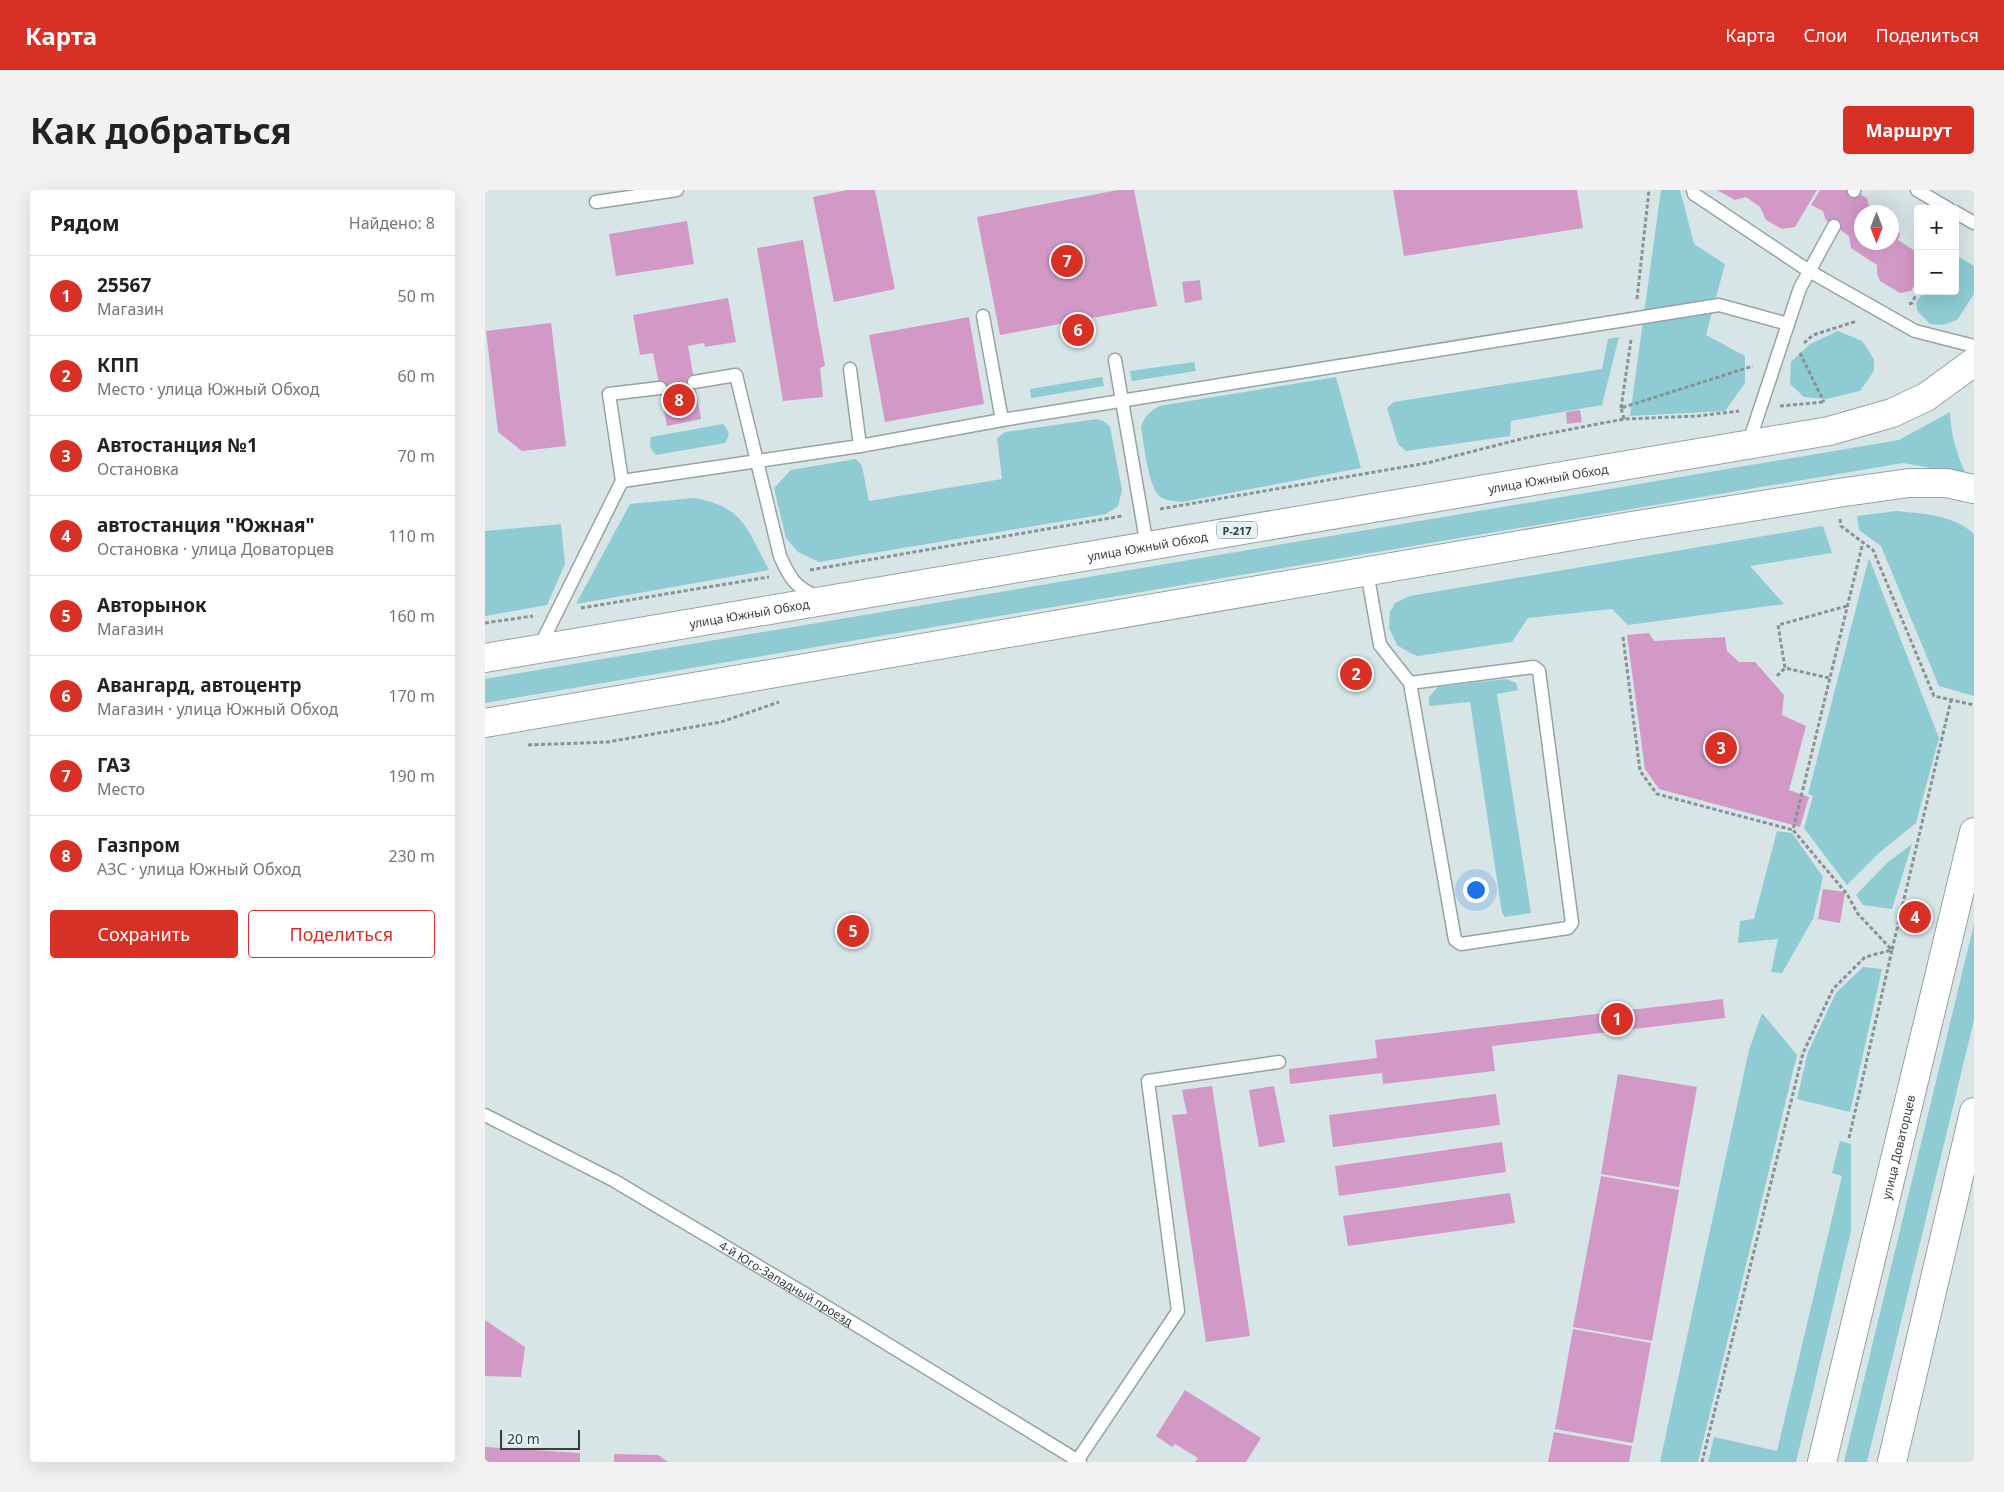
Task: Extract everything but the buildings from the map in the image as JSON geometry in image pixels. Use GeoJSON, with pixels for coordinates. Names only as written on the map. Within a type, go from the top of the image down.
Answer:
{"type":"FeatureCollection","features":[{"type":"Feature","properties":{"kind":"main road","name":"улица Южный Обход"},"geometry":{"type":"LineString","coordinates":[[485,658],[1829,431],[1893,413],[1926,397],[1974,362]]}},
{"type":"Feature","properties":{"kind":"main road"},"geometry":{"type":"LineString","coordinates":[[485,723],[1619,528],[1847,492],[1909,483],[1946,483],[1974,489]]}},
{"type":"Feature","properties":{"kind":"main road","name":"улица Доваторцев"},"geometry":{"type":"LineString","coordinates":[[1822,1462],[1974,832]]}},
{"type":"Feature","properties":{"kind":"main road"},"geometry":{"type":"LineString","coordinates":[[1892,1462],[1974,1112]]}},
{"type":"Feature","properties":{"kind":"lane"},"geometry":{"type":"LineString","coordinates":[[597,202],[677,190]]}},
{"type":"Feature","properties":{"kind":"lane"},"geometry":{"type":"LineString","coordinates":[[1693,190],[1694,194],[1809,271],[1915,332],[1974,346]]}},
{"type":"Feature","properties":{"kind":"lane"},"geometry":{"type":"LineString","coordinates":[[1917,190],[1942,205]]}},
{"type":"Feature","properties":{"kind":"lane"},"geometry":{"type":"LineString","coordinates":[[1959,214],[1974,223]]}},
{"type":"Feature","properties":{"kind":"lane"},"geometry":{"type":"LineString","coordinates":[[1748,445],[1799,288],[1834,226]]}},
{"type":"Feature","properties":{"kind":"lane"},"geometry":{"type":"LineString","coordinates":[[622,481],[860,446],[1122,400],[1719,305],[1787,324]]}},
{"type":"Feature","properties":{"kind":"lane"},"geometry":{"type":"LineString","coordinates":[[983,316],[1002,420]]}},
{"type":"Feature","properties":{"kind":"lane"},"geometry":{"type":"LineString","coordinates":[[1115,360],[1147,546]]}},
{"type":"Feature","properties":{"kind":"lane"},"geometry":{"type":"LineString","coordinates":[[850,369],[860,446]]}},
{"type":"Feature","properties":{"kind":"lane"},"geometry":{"type":"LineString","coordinates":[[695,382],[736,375],[780,556],[788,574],[801,590],[827,601]]}},
{"type":"Feature","properties":{"kind":"lane"},"geometry":{"type":"LineString","coordinates":[[538,650],[622,481],[609,394],[660,388]]}},
{"type":"Feature","properties":{"kind":"lane"},"geometry":{"type":"LineString","coordinates":[[1367,572],[1380,645],[1410,683],[1455,940],[1461,944],[1568,928],[1572,923],[1539,671],[1534,667],[1410,683]]}},
{"type":"Feature","properties":{"kind":"lane"},"geometry":{"type":"LineString","coordinates":[[1079,1461],[1178,1311],[1148,1081],[1279,1062]]}},
{"type":"Feature","properties":{"kind":"lane","name":"4-й Юго-Западный проезд"},"geometry":{"type":"LineString","coordinates":[[485,1115],[613,1180],[817,1301],[1079,1461]]}},
{"type":"Feature","properties":{"kind":"path"},"geometry":{"type":"LineString","coordinates":[[1797,348],[1824,402]]}},
{"type":"Feature","properties":{"kind":"path"},"geometry":{"type":"LineString","coordinates":[[1793,830],[1863,542]]}},
{"type":"Feature","properties":{"kind":"path"},"geometry":{"type":"LineString","coordinates":[[1785,668],[1778,625],[1847,606]]}},
{"type":"Feature","properties":{"kind":"path"},"geometry":{"type":"LineString","coordinates":[[1623,637],[1640,771],[1657,794],[1793,830],[1847,894],[1859,914],[1892,950]]}},
{"type":"Feature","properties":{"kind":"path"},"geometry":{"type":"LineString","coordinates":[[1777,676],[1785,668]]}},
{"type":"Feature","properties":{"kind":"path"},"geometry":{"type":"LineString","coordinates":[[1785,668],[1829,678]]}},
{"type":"Feature","properties":{"kind":"path"},"geometry":{"type":"LineString","coordinates":[[1849,1138],[1951,700]]}},
{"type":"Feature","properties":{"kind":"path"},"geometry":{"type":"LineString","coordinates":[[1702,1462],[1803,1053],[1833,989],[1865,957],[1892,950]]}},
{"type":"Feature","properties":{"kind":"shaded area"},"geometry":{"type":"Polygon","coordinates":[[[1661,190],[1680,190],[1694,244],[1725,264],[1706,335],[1745,356],[1745,383],[1725,411],[1630,416],[1661,190]]]}},
{"type":"Feature","properties":{"kind":"shaded area"},"geometry":{"type":"Polygon","coordinates":[[[1959,257],[1974,266],[1974,294],[1957,320],[1943,325],[1930,324],[1918,312],[1916,303],[1921,295],[1959,295],[1959,257]]]}},
{"type":"Feature","properties":{"kind":"shaded area"},"geometry":{"type":"Polygon","coordinates":[[[1838,331],[1862,341],[1874,359],[1874,371],[1860,391],[1826,399],[1804,397],[1790,384],[1791,362],[1810,344],[1838,331]]]}},
{"type":"Feature","properties":{"kind":"shaded area"},"geometry":{"type":"Polygon","coordinates":[[[1619,337],[1602,405],[1511,421],[1510,436],[1406,451],[1398,444],[1387,408],[1394,402],[1602,369],[1608,339],[1619,337]]]}},
{"type":"Feature","properties":{"kind":"shaded area"},"geometry":{"type":"Polygon","coordinates":[[[1194,362],[1196,371],[1132,381],[1130,371],[1194,362]]]}},
{"type":"Feature","properties":{"kind":"shaded area"},"geometry":{"type":"Polygon","coordinates":[[[1102,377],[1104,386],[1031,398],[1030,389],[1102,377]]]}},
{"type":"Feature","properties":{"kind":"shaded area"},"geometry":{"type":"Polygon","coordinates":[[[1336,377],[1361,468],[1182,502],[1164,499],[1157,494],[1150,476],[1141,427],[1148,415],[1159,406],[1336,377]]]}},
{"type":"Feature","properties":{"kind":"shaded area"},"geometry":{"type":"Polygon","coordinates":[[[1950,412],[1955,444],[1966,474],[1903,463],[485,703],[485,679],[1899,440],[1950,412]]]}},
{"type":"Feature","properties":{"kind":"shaded area"},"geometry":{"type":"Polygon","coordinates":[[[1097,419],[1105,422],[1110,427],[1122,490],[1118,506],[1106,514],[819,562],[798,552],[786,538],[774,488],[791,470],[856,459],[862,466],[869,501],[1002,479],[997,438],[1005,432],[1097,419]]]}},
{"type":"Feature","properties":{"kind":"shaded area"},"geometry":{"type":"Polygon","coordinates":[[[723,424],[729,433],[725,443],[656,455],[650,447],[651,437],[723,424]]]}},
{"type":"Feature","properties":{"kind":"shaded area"},"geometry":{"type":"Polygon","coordinates":[[[694,498],[724,507],[734,514],[749,532],[769,570],[576,604],[630,504],[694,498]]]}},
{"type":"Feature","properties":{"kind":"shaded area"},"geometry":{"type":"Polygon","coordinates":[[[1896,511],[1937,516],[1957,522],[1974,534],[1974,696],[1939,686],[1881,546],[1859,530],[1857,516],[1896,511]]]}},
{"type":"Feature","properties":{"kind":"shaded area"},"geometry":{"type":"Polygon","coordinates":[[[561,524],[565,564],[547,605],[485,616],[485,531],[561,524]]]}},
{"type":"Feature","properties":{"kind":"shaded area"},"geometry":{"type":"Polygon","coordinates":[[[1823,526],[1832,553],[1750,566],[1784,604],[1628,625],[1612,609],[1528,618],[1512,642],[1418,656],[1397,645],[1389,628],[1390,612],[1395,603],[1410,596],[1823,526]]]}},
{"type":"Feature","properties":{"kind":"shaded area"},"geometry":{"type":"Polygon","coordinates":[[[1869,558],[1939,738],[1916,823],[1880,852],[1847,885],[1804,828],[1813,796],[1808,794],[1869,558]]]}},
{"type":"Feature","properties":{"kind":"shaded area"},"geometry":{"type":"Polygon","coordinates":[[[1506,679],[1516,683],[1518,690],[1497,694],[1531,913],[1505,917],[1502,913],[1470,702],[1429,706],[1429,697],[1438,687],[1506,679]]]}},
{"type":"Feature","properties":{"kind":"shaded area"},"geometry":{"type":"Polygon","coordinates":[[[1777,831],[1792,833],[1823,877],[1813,919],[1782,973],[1771,972],[1778,939],[1738,943],[1740,921],[1754,919],[1777,831]]]}},
{"type":"Feature","properties":{"kind":"shaded area"},"geometry":{"type":"Polygon","coordinates":[[[1912,844],[1892,909],[1863,905],[1856,895],[1887,863],[1912,844]]]}},
{"type":"Feature","properties":{"kind":"shaded area"},"geometry":{"type":"Polygon","coordinates":[[[1974,924],[1974,1020],[1867,1462],[1844,1462],[1974,924]]]}},
{"type":"Feature","properties":{"kind":"shaded area"},"geometry":{"type":"Polygon","coordinates":[[[1863,967],[1882,969],[1850,1112],[1797,1099],[1808,1052],[1836,993],[1863,967]]]}},
{"type":"Feature","properties":{"kind":"shaded area"},"geometry":{"type":"Polygon","coordinates":[[[1762,1013],[1797,1055],[1698,1462],[1660,1462],[1749,1050],[1762,1013]]]}},
{"type":"Feature","properties":{"kind":"shaded area"},"geometry":{"type":"Polygon","coordinates":[[[1840,1141],[1851,1144],[1851,1231],[1796,1462],[1708,1462],[1714,1437],[1777,1451],[1842,1176],[1832,1173],[1840,1141]]]}},
{"type":"Feature","properties":{"kind":"place","name":"ГАЗ"},"geometry":{"type":"Point","coordinates":[1067,261]}},
{"type":"Feature","properties":{"kind":"place","name":"Авангард, автоцентр"},"geometry":{"type":"Point","coordinates":[1078,330]}},
{"type":"Feature","properties":{"kind":"place","name":"Газпром"},"geometry":{"type":"Point","coordinates":[679,400]}},
{"type":"Feature","properties":{"kind":"place","name":"КПП"},"geometry":{"type":"Point","coordinates":[1356,674]}},
{"type":"Feature","properties":{"kind":"place","name":"Автостанция №1"},"geometry":{"type":"Point","coordinates":[1721,748]}},
{"type":"Feature","properties":{"kind":"place","name":"автостанция \"Южная\""},"geometry":{"type":"Point","coordinates":[1915,917]}},
{"type":"Feature","properties":{"kind":"place","name":"Авторынок"},"geometry":{"type":"Point","coordinates":[853,931]}},
{"type":"Feature","properties":{"kind":"place","name":"25567"},"geometry":{"type":"Point","coordinates":[1617,1019]}}]}
